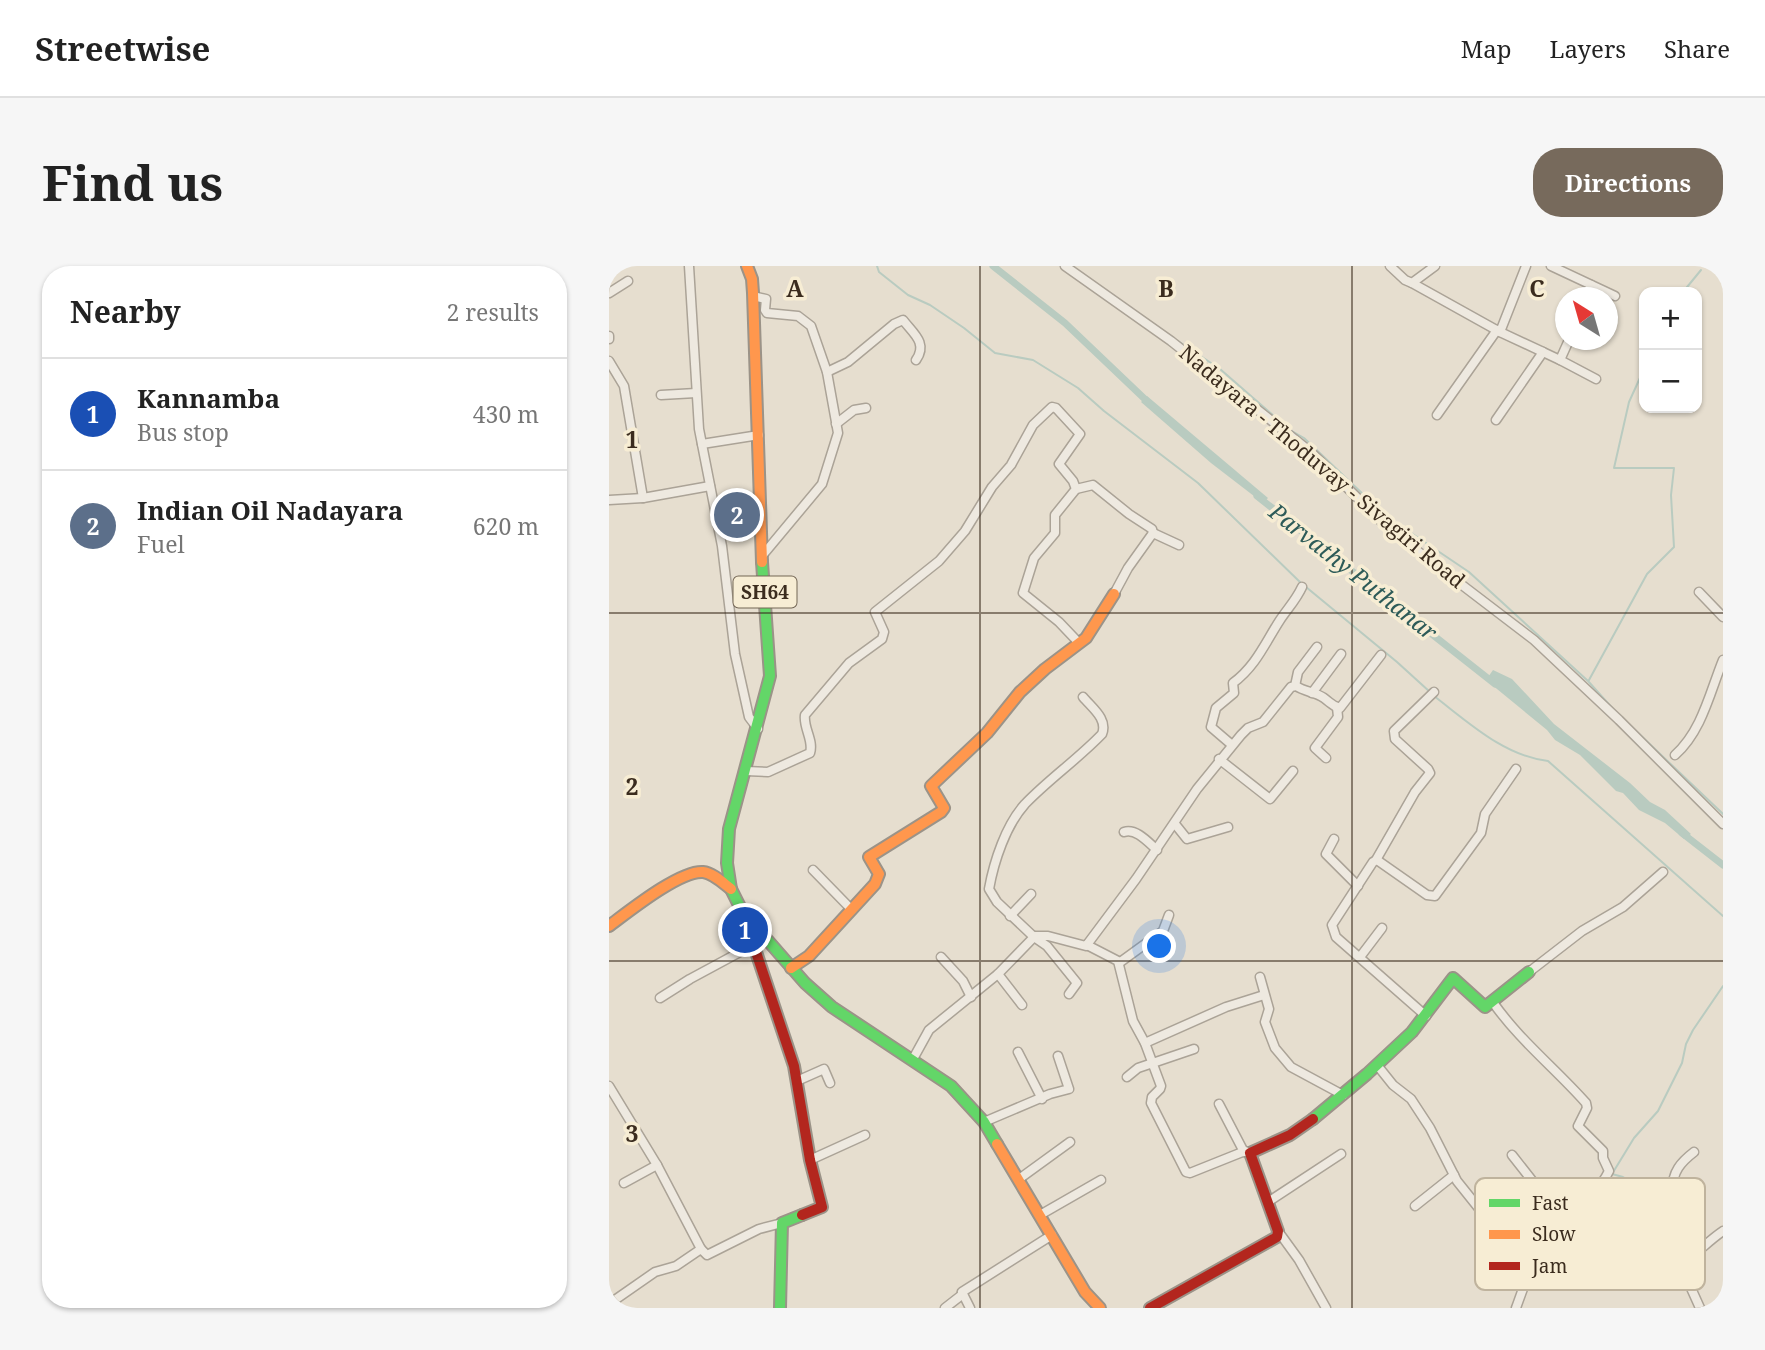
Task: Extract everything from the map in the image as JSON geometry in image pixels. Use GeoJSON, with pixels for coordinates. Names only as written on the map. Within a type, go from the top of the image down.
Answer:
{"type":"FeatureCollection","features":[{"type":"Feature","properties":{"kind":"main road","name":"SH64"},"geometry":{"type":"LineString","coordinates":[[747,266],[752,279],[753,296],[762,556],[771,676],[729,829],[727,863],[731,889],[742,911],[791,968],[832,1007],[951,1086],[984,1122],[1085,1292],[1100,1308]]}},
{"type":"Feature","properties":{"kind":"main road"},"geometry":{"type":"LineString","coordinates":[[791,968],[809,956],[868,893],[879,874],[869,857],[941,812],[944,808],[931,786],[987,733],[1020,692],[1045,668],[1086,638],[1114,594]]}},
{"type":"Feature","properties":{"kind":"main road"},"geometry":{"type":"LineString","coordinates":[[609,926],[670,884],[697,873],[705,872],[731,889]]}},
{"type":"Feature","properties":{"kind":"main road"},"geometry":{"type":"LineString","coordinates":[[742,911],[795,1066],[810,1160],[822,1208],[782,1223],[780,1308]]}},
{"type":"Feature","properties":{"kind":"main road"},"geometry":{"type":"LineString","coordinates":[[1150,1308],[1277,1237],[1278,1231],[1268,1202],[1247,1152],[1290,1135],[1343,1095],[1412,1032],[1453,978],[1485,1006],[1529,972]]}},
{"type":"Feature","properties":{"kind":"street"},"geometry":{"type":"LineString","coordinates":[[689,266],[702,444],[722,546],[735,654],[749,717],[758,729]]}},
{"type":"Feature","properties":{"kind":"street","name":"Nadayara - Thoduvay - Sivagiri Road"},"geometry":{"type":"LineString","coordinates":[[1065,266],[1171,341],[1291,436],[1312,453],[1390,530],[1534,640],[1601,702],[1723,824]]}},
{"type":"Feature","properties":{"kind":"street"},"geometry":{"type":"LineString","coordinates":[[1390,266],[1405,280],[1596,379]]}},
{"type":"Feature","properties":{"kind":"street"},"geometry":{"type":"LineString","coordinates":[[1412,283],[1435,266]]}},
{"type":"Feature","properties":{"kind":"street"},"geometry":{"type":"LineString","coordinates":[[1437,415],[1499,331],[1526,266]]}},
{"type":"Feature","properties":{"kind":"street"},"geometry":{"type":"LineString","coordinates":[[1552,266],[1595,287]]}},
{"type":"Feature","properties":{"kind":"street"},"geometry":{"type":"LineString","coordinates":[[609,293],[628,281]]}},
{"type":"Feature","properties":{"kind":"street"},"geometry":{"type":"LineString","coordinates":[[753,296],[766,299],[767,313],[798,316],[811,326],[827,372],[838,433],[822,484],[762,556]]}},
{"type":"Feature","properties":{"kind":"street"},"geometry":{"type":"LineString","coordinates":[[827,372],[848,362],[894,324],[903,320],[917,335],[921,345],[916,360]]}},
{"type":"Feature","properties":{"kind":"street"},"geometry":{"type":"LineString","coordinates":[[1560,360],[1564,350]]}},
{"type":"Feature","properties":{"kind":"street"},"geometry":{"type":"LineString","coordinates":[[1496,420],[1543,352]]}},
{"type":"Feature","properties":{"kind":"street"},"geometry":{"type":"LineString","coordinates":[[609,361],[624,386],[643,498]]}},
{"type":"Feature","properties":{"kind":"street"},"geometry":{"type":"LineString","coordinates":[[661,395],[697,393]]}},
{"type":"Feature","properties":{"kind":"street"},"geometry":{"type":"LineString","coordinates":[[746,771],[768,772],[810,752],[812,747],[804,720],[806,715],[849,663],[882,639],[884,632],[875,612],[939,561],[965,531],[992,487],[1011,465],[1033,425],[1052,407],[1080,433],[1059,464],[1076,489]]}},
{"type":"Feature","properties":{"kind":"street"},"geometry":{"type":"LineString","coordinates":[[836,424],[854,410],[866,408]]}},
{"type":"Feature","properties":{"kind":"street"},"geometry":{"type":"LineString","coordinates":[[702,444],[759,435]]}},
{"type":"Feature","properties":{"kind":"street"},"geometry":{"type":"LineString","coordinates":[[1079,643],[1059,622],[1023,593],[1034,558],[1055,533],[1055,515],[1076,489],[1093,485],[1152,529],[1153,533],[1179,545]]}},
{"type":"Feature","properties":{"kind":"street"},"geometry":{"type":"LineString","coordinates":[[609,500],[643,498],[710,486]]}},
{"type":"Feature","properties":{"kind":"street"},"geometry":{"type":"LineString","coordinates":[[1114,594],[1128,568],[1153,533]]}},
{"type":"Feature","properties":{"kind":"street"},"geometry":{"type":"LineString","coordinates":[[1232,745],[1211,727],[1216,708],[1234,693],[1233,683],[1246,673],[1265,648],[1302,587]]}},
{"type":"Feature","properties":{"kind":"street"},"geometry":{"type":"LineString","coordinates":[[1699,592],[1723,617]]}},
{"type":"Feature","properties":{"kind":"street"},"geometry":{"type":"LineString","coordinates":[[1295,687],[1298,672],[1317,647]]}},
{"type":"Feature","properties":{"kind":"street"},"geometry":{"type":"LineString","coordinates":[[1313,693],[1341,654]]}},
{"type":"Feature","properties":{"kind":"street"},"geometry":{"type":"LineString","coordinates":[[1337,707],[1339,708],[1381,655]]}},
{"type":"Feature","properties":{"kind":"street"},"geometry":{"type":"LineString","coordinates":[[1675,755],[1685,745],[1698,722],[1723,660]]}},
{"type":"Feature","properties":{"kind":"street"},"geometry":{"type":"LineString","coordinates":[[912,1059],[929,1030],[998,974],[1034,936],[1048,936],[1082,947],[1087,945],[1157,850],[1219,759],[1248,728],[1263,722],[1291,687],[1323,697],[1337,707],[1338,717],[1315,748],[1326,758]]}},
{"type":"Feature","properties":{"kind":"street"},"geometry":{"type":"LineString","coordinates":[[1426,1016],[1336,937],[1332,925],[1376,860],[1415,792],[1430,773],[1395,739],[1394,731],[1434,692]]}},
{"type":"Feature","properties":{"kind":"street"},"geometry":{"type":"LineString","coordinates":[[1069,994],[1077,983],[1047,946],[1010,916],[989,889],[1008,831],[1024,805],[1102,734],[1102,719],[1083,697]]}},
{"type":"Feature","properties":{"kind":"street"},"geometry":{"type":"LineString","coordinates":[[1219,759],[1270,799],[1293,771]]}},
{"type":"Feature","properties":{"kind":"street"},"geometry":{"type":"LineString","coordinates":[[1376,860],[1427,895],[1435,896],[1481,833],[1485,814],[1516,769]]}},
{"type":"Feature","properties":{"kind":"street"},"geometry":{"type":"LineString","coordinates":[[1175,824],[1187,839],[1228,827]]}},
{"type":"Feature","properties":{"kind":"street"},"geometry":{"type":"LineString","coordinates":[[1124,832],[1134,832],[1157,850]]}},
{"type":"Feature","properties":{"kind":"street"},"geometry":{"type":"LineString","coordinates":[[1334,839],[1325,854],[1358,886]]}},
{"type":"Feature","properties":{"kind":"street"},"geometry":{"type":"LineString","coordinates":[[813,870],[852,910]]}},
{"type":"Feature","properties":{"kind":"street"},"geometry":{"type":"LineString","coordinates":[[1529,972],[1582,931],[1623,907],[1663,872]]}},
{"type":"Feature","properties":{"kind":"street"},"geometry":{"type":"LineString","coordinates":[[1010,916],[1031,894]]}},
{"type":"Feature","properties":{"kind":"street"},"geometry":{"type":"LineString","coordinates":[[1119,963],[1163,930],[1169,915]]}},
{"type":"Feature","properties":{"kind":"street"},"geometry":{"type":"LineString","coordinates":[[1360,957],[1382,928]]}},
{"type":"Feature","properties":{"kind":"street"},"geometry":{"type":"LineString","coordinates":[[660,998],[753,945]]}},
{"type":"Feature","properties":{"kind":"street"},"geometry":{"type":"LineString","coordinates":[[1087,945],[1119,963],[1130,1011],[1161,1086],[1152,1097],[1151,1103],[1186,1172],[1190,1173],[1247,1152],[1219,1104]]}},
{"type":"Feature","properties":{"kind":"street"},"geometry":{"type":"LineString","coordinates":[[941,957],[963,981],[971,997]]}},
{"type":"Feature","properties":{"kind":"street"},"geometry":{"type":"LineString","coordinates":[[998,974],[1022,1004]]}},
{"type":"Feature","properties":{"kind":"street"},"geometry":{"type":"LineString","coordinates":[[1260,976],[1269,1009],[1265,1023],[1275,1048],[1291,1066],[1343,1095]]}},
{"type":"Feature","properties":{"kind":"street"},"geometry":{"type":"LineString","coordinates":[[1145,1043],[1226,1007],[1264,995]]}},
{"type":"Feature","properties":{"kind":"street"},"geometry":{"type":"LineString","coordinates":[[1492,1001],[1504,1019],[1535,1053],[1586,1103],[1587,1108],[1578,1126],[1603,1151],[1609,1171],[1604,1178]]}},
{"type":"Feature","properties":{"kind":"street"},"geometry":{"type":"LineString","coordinates":[[1127,1077],[1138,1068],[1194,1049]]}},
{"type":"Feature","properties":{"kind":"street"},"geometry":{"type":"LineString","coordinates":[[1018,1052],[1042,1099]]}},
{"type":"Feature","properties":{"kind":"street"},"geometry":{"type":"LineString","coordinates":[[984,1122],[1069,1089],[1058,1056]]}},
{"type":"Feature","properties":{"kind":"street"},"geometry":{"type":"LineString","coordinates":[[1377,1065],[1393,1085],[1411,1098],[1454,1175],[1475,1203]]}},
{"type":"Feature","properties":{"kind":"street"},"geometry":{"type":"LineString","coordinates":[[797,1082],[824,1069],[830,1083]]}},
{"type":"Feature","properties":{"kind":"street"},"geometry":{"type":"LineString","coordinates":[[609,1086],[657,1165],[706,1255],[759,1229],[782,1223]]}},
{"type":"Feature","properties":{"kind":"street"},"geometry":{"type":"LineString","coordinates":[[810,1160],[865,1135]]}},
{"type":"Feature","properties":{"kind":"street"},"geometry":{"type":"LineString","coordinates":[[1019,1179],[1070,1142]]}},
{"type":"Feature","properties":{"kind":"street"},"geometry":{"type":"LineString","coordinates":[[1673,1178],[1680,1165],[1694,1153]]}},
{"type":"Feature","properties":{"kind":"street"},"geometry":{"type":"LineString","coordinates":[[1268,1202],[1341,1154]]}},
{"type":"Feature","properties":{"kind":"street"},"geometry":{"type":"LineString","coordinates":[[1512,1155],[1530,1178]]}},
{"type":"Feature","properties":{"kind":"street"},"geometry":{"type":"LineString","coordinates":[[624,1183],[657,1165]]}},
{"type":"Feature","properties":{"kind":"street"},"geometry":{"type":"LineString","coordinates":[[1415,1206],[1454,1175]]}},
{"type":"Feature","properties":{"kind":"street"},"geometry":{"type":"LineString","coordinates":[[1040,1215],[1101,1180]]}},
{"type":"Feature","properties":{"kind":"street"},"geometry":{"type":"LineString","coordinates":[[1278,1231],[1299,1260],[1326,1308]]}},
{"type":"Feature","properties":{"kind":"street"},"geometry":{"type":"LineString","coordinates":[[1705,1245],[1723,1231]]}},
{"type":"Feature","properties":{"kind":"street"},"geometry":{"type":"LineString","coordinates":[[945,1308],[978,1281],[1052,1235]]}},
{"type":"Feature","properties":{"kind":"street"},"geometry":{"type":"LineString","coordinates":[[609,1304],[655,1272],[676,1266],[701,1249]]}},
{"type":"Feature","properties":{"kind":"street"},"geometry":{"type":"LineString","coordinates":[[1516,1308],[1521,1290]]}},
{"type":"Feature","properties":{"kind":"street"},"geometry":{"type":"LineString","coordinates":[[1692,1290],[1700,1308]]}},
{"type":"Feature","properties":{"kind":"street"},"geometry":{"type":"LineString","coordinates":[[963,1294],[970,1308]]}},
{"type":"Feature","properties":{"kind":"shaded area"},"geometry":{"type":"Polygon","coordinates":[[[1147,396],[1268,498],[1263,503],[1211,463],[1141,402],[1147,396]]]}},
{"type":"Feature","properties":{"kind":"shaded area"},"geometry":{"type":"Polygon","coordinates":[[[1493,670],[1512,679],[1554,724],[1630,783],[1650,802],[1665,810],[1691,834],[1684,839],[1665,823],[1639,810],[1623,793],[1616,791],[1580,755],[1555,740],[1547,730],[1486,680],[1493,670]]]}},
{"type":"Feature","properties":{"kind":"waterway"},"geometry":{"type":"LineString","coordinates":[[877,266],[879,272],[908,295],[930,305],[995,353],[1033,360],[1078,388],[1198,483],[1302,584]]}},
{"type":"Feature","properties":{"kind":"waterway","name":"Parvathy Puthanar"},"geometry":{"type":"LineString","coordinates":[[993,266],[1065,323],[1150,404]]}},
{"type":"Feature","properties":{"kind":"waterway"},"geometry":{"type":"LineString","coordinates":[[1687,287],[1701,270]]}},
{"type":"Feature","properties":{"kind":"waterway"},"geometry":{"type":"LineString","coordinates":[[1081,273],[1171,336]]}},
{"type":"Feature","properties":{"kind":"waterway"},"geometry":{"type":"LineString","coordinates":[[1178,341],[1220,369],[1290,430],[1304,438],[1386,516],[1469,572],[1588,681],[1614,710],[1723,814]]}},
{"type":"Feature","properties":{"kind":"waterway"},"geometry":{"type":"LineString","coordinates":[[1589,680],[1647,574],[1674,547],[1671,495],[1674,468],[1614,468],[1629,402],[1639,380]]}},
{"type":"Feature","properties":{"kind":"waterway","name":"Parvathy Puthanar"},"geometry":{"type":"LineString","coordinates":[[1257,496],[1495,684]]}},
{"type":"Feature","properties":{"kind":"waterway"},"geometry":{"type":"LineString","coordinates":[[1306,587],[1430,692]]}},
{"type":"Feature","properties":{"kind":"waterway"},"geometry":{"type":"LineString","coordinates":[[1434,696],[1473,727],[1502,745],[1532,758],[1548,761],[1723,916]]}},
{"type":"Feature","properties":{"kind":"waterway","name":"Parvathy Puthanar"},"geometry":{"type":"LineString","coordinates":[[1682,833],[1723,865]]}},
{"type":"Feature","properties":{"kind":"waterway"},"geometry":{"type":"LineString","coordinates":[[1625,1178],[1612,1174],[1634,1138],[1658,1111],[1682,1063],[1686,1044],[1693,1030],[1723,986]]}},
{"type":"Feature","properties":{"kind":"traffic: fast"},"geometry":{"type":"LineString","coordinates":[[762,562],[770,676],[729,829],[727,863],[731,889],[742,911],[805,983],[832,1007],[951,1086],[984,1122],[997,1144]]}},
{"type":"Feature","properties":{"kind":"traffic: fast"},"geometry":{"type":"LineString","coordinates":[[1313,1119],[1412,1032],[1453,978],[1485,1007],[1529,972]]}},
{"type":"Feature","properties":{"kind":"traffic: fast"},"geometry":{"type":"LineString","coordinates":[[780,1308],[782,1223],[802,1215]]}},
{"type":"Feature","properties":{"kind":"traffic: slow"},"geometry":{"type":"LineString","coordinates":[[747,266],[753,293],[762,562]]}},
{"type":"Feature","properties":{"kind":"traffic: slow"},"geometry":{"type":"LineString","coordinates":[[791,968],[809,956],[875,884],[879,874],[869,857],[941,812],[944,808],[931,786],[987,733],[1020,692],[1086,638],[1114,594]]}},
{"type":"Feature","properties":{"kind":"traffic: slow"},"geometry":{"type":"LineString","coordinates":[[609,926],[655,893],[693,873],[710,874],[731,889]]}},
{"type":"Feature","properties":{"kind":"traffic: slow"},"geometry":{"type":"LineString","coordinates":[[997,1144],[1085,1292],[1100,1308]]}},
{"type":"Feature","properties":{"kind":"traffic: jam"},"geometry":{"type":"LineString","coordinates":[[743,913],[794,1066],[810,1160],[822,1207],[802,1215]]}},
{"type":"Feature","properties":{"kind":"traffic: jam"},"geometry":{"type":"LineString","coordinates":[[1150,1308],[1277,1237],[1278,1231],[1250,1153],[1290,1135],[1313,1119]]}},
{"type":"Feature","properties":{"kind":"place","name":"Indian Oil Nadayara"},"geometry":{"type":"Point","coordinates":[737,515]}},
{"type":"Feature","properties":{"kind":"place","name":"Kannamba"},"geometry":{"type":"Point","coordinates":[745,930]}}]}
